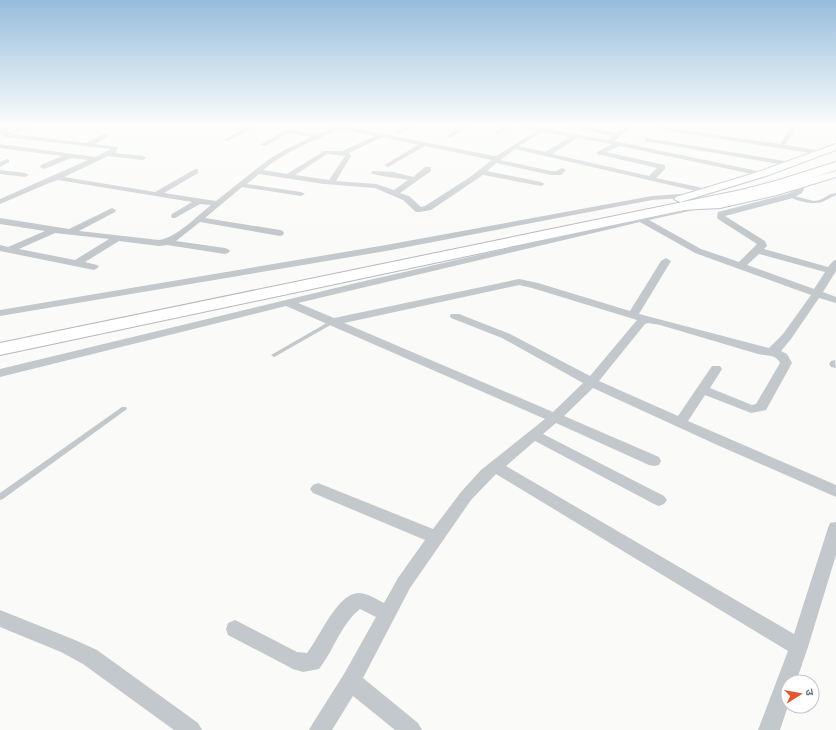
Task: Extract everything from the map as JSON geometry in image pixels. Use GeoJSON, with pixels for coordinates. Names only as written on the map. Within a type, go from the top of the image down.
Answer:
{"type":"FeatureCollection","features":[{"type":"Feature","properties":{"kind":"highway"},"geometry":{"type":"LineString","coordinates":[[0,349],[683,200],[770,179],[824,161]]}},
{"type":"Feature","properties":{"kind":"highway"},"geometry":{"type":"LineString","coordinates":[[0,338],[683,200],[784,183],[836,166]]}},
{"type":"Feature","properties":{"kind":"main road"},"geometry":{"type":"LineString","coordinates":[[683,200],[705,191],[800,161]]}},
{"type":"Feature","properties":{"kind":"main road"},"geometry":{"type":"LineString","coordinates":[[683,200],[700,206],[720,205],[802,185],[836,174]]}},
{"type":"Feature","properties":{"kind":"street"},"geometry":{"type":"LineString","coordinates":[[0,165],[7,161]]}},
{"type":"Feature","properties":{"kind":"street"},"geometry":{"type":"LineString","coordinates":[[44,167],[57,161]]}},
{"type":"Feature","properties":{"kind":"street"},"geometry":{"type":"LineString","coordinates":[[0,202],[92,161]]}},
{"type":"Feature","properties":{"kind":"street"},"geometry":{"type":"LineString","coordinates":[[0,221],[117,238],[159,243],[167,242],[174,240],[271,161]]}},
{"type":"Feature","properties":{"kind":"street"},"geometry":{"type":"LineString","coordinates":[[290,175],[312,161]]}},
{"type":"Feature","properties":{"kind":"street"},"geometry":{"type":"LineString","coordinates":[[331,182],[345,161]]}},
{"type":"Feature","properties":{"kind":"street"},"geometry":{"type":"LineString","coordinates":[[388,165],[395,161]]}},
{"type":"Feature","properties":{"kind":"street"},"geometry":{"type":"LineString","coordinates":[[256,172],[290,175],[331,182],[368,185],[395,193],[410,200],[419,210],[426,209],[461,187],[493,161]]}},
{"type":"Feature","properties":{"kind":"street"},"geometry":{"type":"LineString","coordinates":[[504,161],[551,173],[558,173],[562,170]]}},
{"type":"Feature","properties":{"kind":"street"},"geometry":{"type":"LineString","coordinates":[[581,161],[705,191]]}},
{"type":"Feature","properties":{"kind":"street"},"geometry":{"type":"LineString","coordinates":[[636,161],[662,167],[651,178]]}},
{"type":"Feature","properties":{"kind":"street"},"geometry":{"type":"LineString","coordinates":[[703,161],[762,174]]}},
{"type":"Feature","properties":{"kind":"street"},"geometry":{"type":"LineString","coordinates":[[779,161],[791,164]]}},
{"type":"Feature","properties":{"kind":"street"},"geometry":{"type":"LineString","coordinates":[[395,193],[428,169]]}},
{"type":"Feature","properties":{"kind":"street"},"geometry":{"type":"LineString","coordinates":[[157,194],[195,170]]}},
{"type":"Feature","properties":{"kind":"street"},"geometry":{"type":"LineString","coordinates":[[0,172],[25,175]]}},
{"type":"Feature","properties":{"kind":"street"},"geometry":{"type":"LineString","coordinates":[[480,172],[541,184]]}},
{"type":"Feature","properties":{"kind":"street"},"geometry":{"type":"LineString","coordinates":[[375,173],[393,174],[414,179]]}},
{"type":"Feature","properties":{"kind":"street"},"geometry":{"type":"LineString","coordinates":[[52,179],[63,179],[217,204]]}},
{"type":"Feature","properties":{"kind":"street"},"geometry":{"type":"LineString","coordinates":[[241,185],[301,194]]}},
{"type":"Feature","properties":{"kind":"street"},"geometry":{"type":"LineString","coordinates":[[740,267],[762,246],[759,240],[721,217],[721,214],[790,196],[799,190],[802,185]]}},
{"type":"Feature","properties":{"kind":"street"},"geometry":{"type":"LineString","coordinates":[[0,313],[363,252],[652,198],[683,200]]}},
{"type":"Feature","properties":{"kind":"street"},"geometry":{"type":"LineString","coordinates":[[175,216],[199,201]]}},
{"type":"Feature","properties":{"kind":"street"},"geometry":{"type":"LineString","coordinates":[[0,373],[350,288],[700,206]]}},
{"type":"Feature","properties":{"kind":"street"},"geometry":{"type":"LineString","coordinates":[[70,232],[112,210]]}},
{"type":"Feature","properties":{"kind":"street"},"geometry":{"type":"LineString","coordinates":[[198,219],[280,233]]}},
{"type":"Feature","properties":{"kind":"street"},"geometry":{"type":"LineString","coordinates":[[642,220],[690,248],[836,300]]}},
{"type":"Feature","properties":{"kind":"street"},"geometry":{"type":"LineString","coordinates":[[0,255],[54,230]]}},
{"type":"Feature","properties":{"kind":"street"},"geometry":{"type":"LineString","coordinates":[[77,263],[117,238]]}},
{"type":"Feature","properties":{"kind":"street"},"geometry":{"type":"LineString","coordinates":[[167,242],[225,251]]}},
{"type":"Feature","properties":{"kind":"street"},"geometry":{"type":"LineString","coordinates":[[0,248],[94,267]]}},
{"type":"Feature","properties":{"kind":"street"},"geometry":{"type":"LineString","coordinates":[[757,250],[833,267],[790,332],[773,352]]}},
{"type":"Feature","properties":{"kind":"street"},"geometry":{"type":"LineString","coordinates":[[632,316],[666,261]]}},
{"type":"Feature","properties":{"kind":"street"},"geometry":{"type":"LineString","coordinates":[[332,322],[519,282],[534,285],[632,316],[660,322],[766,352],[773,352],[783,357],[786,363],[761,407],[751,409],[703,390]]}},
{"type":"Feature","properties":{"kind":"street"},"geometry":{"type":"LineString","coordinates":[[288,303],[556,417],[654,461]]}},
{"type":"Feature","properties":{"kind":"street"},"geometry":{"type":"LineString","coordinates":[[454,316],[519,342],[591,382],[680,423],[836,491]]}},
{"type":"Feature","properties":{"kind":"street"},"geometry":{"type":"LineString","coordinates":[[320,730],[351,681],[404,583],[466,496],[495,466],[556,417],[610,361],[641,322],[647,320]]}},
{"type":"Feature","properties":{"kind":"street"},"geometry":{"type":"LineString","coordinates":[[680,423],[716,369]]}},
{"type":"Feature","properties":{"kind":"street"},"geometry":{"type":"LineString","coordinates":[[534,435],[659,500]]}},
{"type":"Feature","properties":{"kind":"street"},"geometry":{"type":"LineString","coordinates":[[495,466],[799,647]]}},
{"type":"Feature","properties":{"kind":"street"},"geometry":{"type":"LineString","coordinates":[[318,489],[437,538]]}},
{"type":"Feature","properties":{"kind":"street"},"geometry":{"type":"LineString","coordinates":[[769,730],[799,647],[836,528]]}},
{"type":"Feature","properties":{"kind":"street"},"geometry":{"type":"LineString","coordinates":[[235,629],[293,660],[312,662],[318,656],[344,612],[357,601],[365,602],[388,614]]}},
{"type":"Feature","properties":{"kind":"street"},"geometry":{"type":"LineString","coordinates":[[0,618],[68,646],[90,657],[111,670],[190,730]]}},
{"type":"Feature","properties":{"kind":"street"},"geometry":{"type":"LineString","coordinates":[[351,681],[411,730]]}},
{"type":"Feature","properties":{"kind":"lane"},"geometry":{"type":"LineString","coordinates":[[790,196],[815,202],[821,201],[830,195],[836,194]]}},
{"type":"Feature","properties":{"kind":"lane"},"geometry":{"type":"LineString","coordinates":[[274,355],[332,322]]}},
{"type":"Feature","properties":{"kind":"lane"},"geometry":{"type":"LineString","coordinates":[[0,497],[124,409]]}}]}
